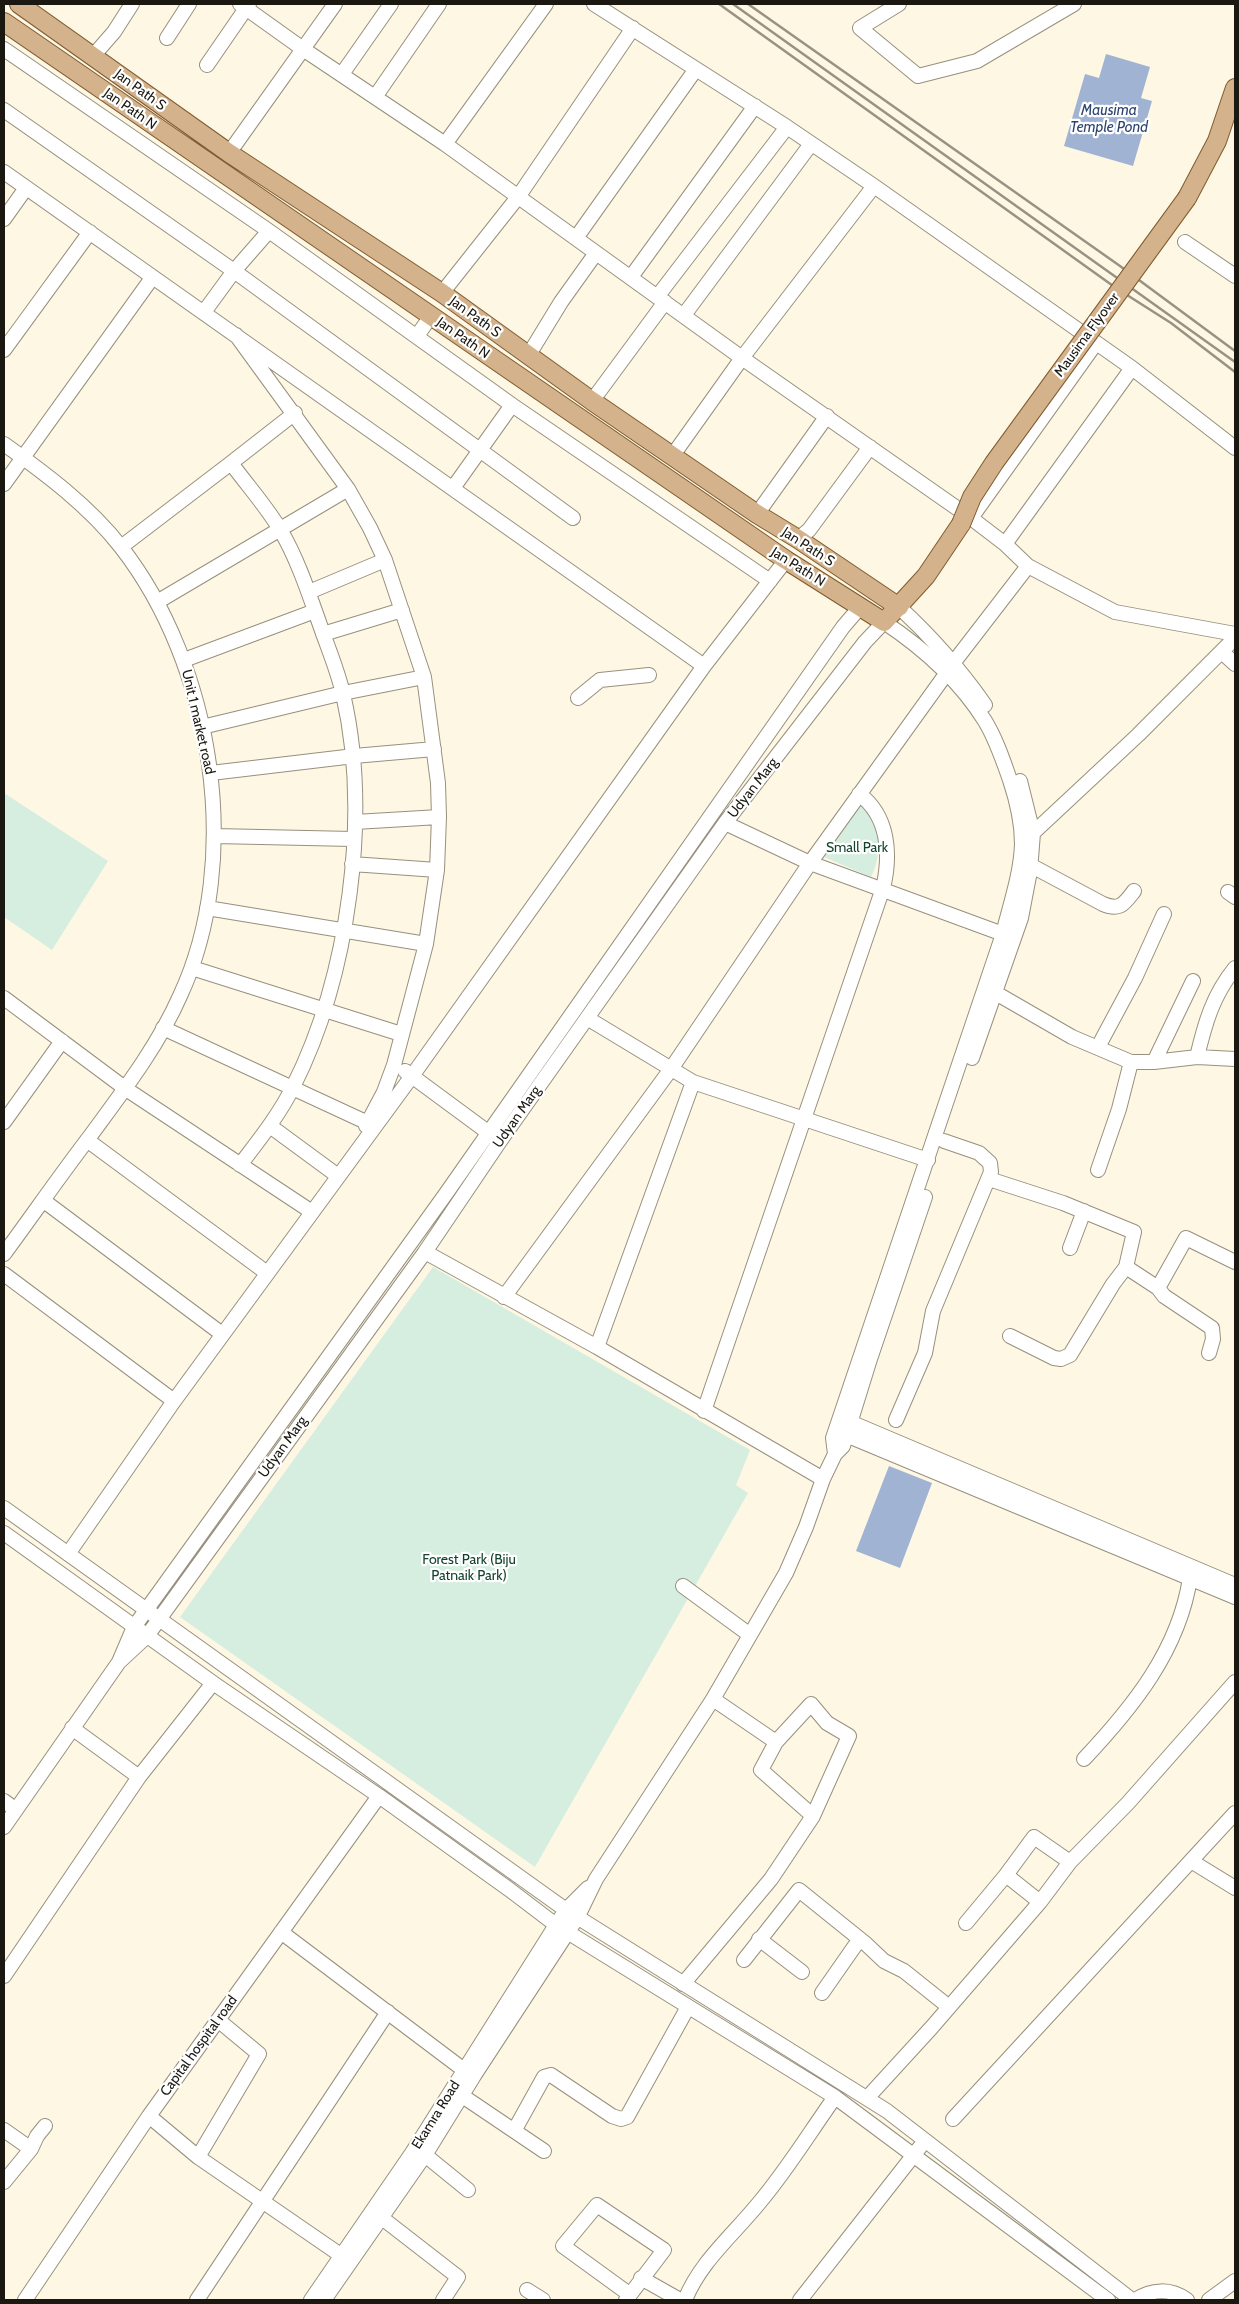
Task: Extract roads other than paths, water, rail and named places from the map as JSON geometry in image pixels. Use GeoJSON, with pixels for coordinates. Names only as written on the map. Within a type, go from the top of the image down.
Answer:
{"type":"FeatureCollection","features":[{"type":"Feature","properties":{"kind":"main road","name":"Jan Path S"},"geometry":{"type":"LineString","coordinates":[[26,6],[229,154],[442,293],[592,401],[757,514],[900,607]]}},
{"type":"Feature","properties":{"kind":"main road","name":"Jan Path N"},"geometry":{"type":"LineString","coordinates":[[4,22],[786,560],[884,622]]}},
{"type":"Feature","properties":{"kind":"main road","name":"Mausima Flyover"},"geometry":{"type":"LineString","coordinates":[[900,607],[926,576],[966,521],[972,497],[994,462],[1187,198],[1217,141],[1235,88]]}},
{"type":"Feature","properties":{"kind":"main road","name":"Udyan Marg"},"geometry":{"type":"LineString","coordinates":[[861,606],[872,589]]}},
{"type":"Feature","properties":{"kind":"main road","name":"Udyan Marg"},"geometry":{"type":"LineString","coordinates":[[884,622],[900,607]]}},
{"type":"Feature","properties":{"kind":"street"},"geometry":{"type":"LineString","coordinates":[[93,56],[114,32],[132,4]]}},
{"type":"Feature","properties":{"kind":"street"},"geometry":{"type":"LineString","coordinates":[[167,38],[190,4]]}},
{"type":"Feature","properties":{"kind":"street"},"geometry":{"type":"LineString","coordinates":[[229,154],[335,4]]}},
{"type":"Feature","properties":{"kind":"street"},"geometry":{"type":"LineString","coordinates":[[342,74],[391,4]]}},
{"type":"Feature","properties":{"kind":"street"},"geometry":{"type":"LineString","coordinates":[[374,97],[439,4]]}},
{"type":"Feature","properties":{"kind":"street"},"geometry":{"type":"LineString","coordinates":[[445,144],[546,4]]}},
{"type":"Feature","properties":{"kind":"street"},"geometry":{"type":"LineString","coordinates":[[594,4],[788,127],[874,186],[1132,368],[1235,448]]}},
{"type":"Feature","properties":{"kind":"street"},"geometry":{"type":"LineString","coordinates":[[894,5],[860,28],[918,76],[977,61],[1074,4]]}},
{"type":"Feature","properties":{"kind":"street"},"geometry":{"type":"LineString","coordinates":[[207,64],[245,5],[302,50],[342,74],[445,144],[742,358],[827,416],[966,521],[1006,544],[1028,566],[1115,612],[1235,636],[1222,652],[1033,833]]}},
{"type":"Feature","properties":{"kind":"street"},"geometry":{"type":"LineString","coordinates":[[442,293],[518,197],[633,28]]}},
{"type":"Feature","properties":{"kind":"street"},"geometry":{"type":"LineString","coordinates":[[4,49],[269,231],[512,405],[770,581]]}},
{"type":"Feature","properties":{"kind":"street"},"geometry":{"type":"LineString","coordinates":[[576,238],[696,69]]}},
{"type":"Feature","properties":{"kind":"street"},"geometry":{"type":"LineString","coordinates":[[631,277],[755,106]]}},
{"type":"Feature","properties":{"kind":"street"},"geometry":{"type":"LineString","coordinates":[[4,110],[234,271],[573,518]]}},
{"type":"Feature","properties":{"kind":"street"},"geometry":{"type":"LineString","coordinates":[[592,401],[661,299],[788,127]]}},
{"type":"Feature","properties":{"kind":"street"},"geometry":{"type":"LineString","coordinates":[[684,315],[811,144]]}},
{"type":"Feature","properties":{"kind":"street"},"geometry":{"type":"LineString","coordinates":[[4,172],[704,666]]}},
{"type":"Feature","properties":{"kind":"street"},"geometry":{"type":"LineString","coordinates":[[673,455],[742,358],[874,186]]}},
{"type":"Feature","properties":{"kind":"street"},"geometry":{"type":"LineString","coordinates":[[4,219],[26,188]]}},
{"type":"Feature","properties":{"kind":"street"},"geometry":{"type":"LineString","coordinates":[[204,312],[234,271],[269,231]]}},
{"type":"Feature","properties":{"kind":"street"},"geometry":{"type":"LineString","coordinates":[[4,350],[90,232]]}},
{"type":"Feature","properties":{"kind":"street"},"geometry":{"type":"LineString","coordinates":[[1185,242],[1235,276]]}},
{"type":"Feature","properties":{"kind":"street"},"geometry":{"type":"LineString","coordinates":[[528,356],[596,253]]}},
{"type":"Feature","properties":{"kind":"street"},"geometry":{"type":"LineString","coordinates":[[4,484],[152,278]]}},
{"type":"Feature","properties":{"kind":"street"},"geometry":{"type":"LineString","coordinates":[[416,336],[431,316]]}},
{"type":"Feature","properties":{"kind":"street"},"geometry":{"type":"LineString","coordinates":[[236,335],[295,413],[348,489],[370,528],[385,560],[424,678],[434,750],[439,817],[437,870],[426,944],[394,1065],[384,1092],[355,1152]]}},
{"type":"Feature","properties":{"kind":"street"},"geometry":{"type":"LineString","coordinates":[[966,521],[1096,343]]}},
{"type":"Feature","properties":{"kind":"street"},"geometry":{"type":"LineString","coordinates":[[1006,544],[1132,368]]}},
{"type":"Feature","properties":{"kind":"street"},"geometry":{"type":"LineString","coordinates":[[453,488],[512,405]]}},
{"type":"Feature","properties":{"kind":"street"},"geometry":{"type":"LineString","coordinates":[[121,547],[295,413]]}},
{"type":"Feature","properties":{"kind":"street"},"geometry":{"type":"LineString","coordinates":[[757,514],[827,416]]}},
{"type":"Feature","properties":{"kind":"street","name":"Unit 1 market road"},"geometry":{"type":"LineString","coordinates":[[4,444],[70,495],[121,547],[157,602],[184,660],[202,727],[211,772],[214,836],[207,908],[192,968],[180,998],[126,1089],[4,1254]]}},
{"type":"Feature","properties":{"kind":"street"},"geometry":{"type":"LineString","coordinates":[[798,539],[809,530],[870,447]]}},
{"type":"Feature","properties":{"kind":"street"},"geometry":{"type":"LineString","coordinates":[[231,463],[281,531],[309,592],[343,693],[354,756],[355,822],[344,930],[326,1010],[293,1087],[270,1126],[240,1166]]}},
{"type":"Feature","properties":{"kind":"street"},"geometry":{"type":"LineString","coordinates":[[157,602],[281,531],[348,489]]}},
{"type":"Feature","properties":{"kind":"street"},"geometry":{"type":"LineString","coordinates":[[309,592],[385,560]]}},
{"type":"Feature","properties":{"kind":"street"},"geometry":{"type":"LineString","coordinates":[[68,1554],[174,1401],[412,1076],[704,666],[786,560]]}},
{"type":"Feature","properties":{"kind":"street"},"geometry":{"type":"LineString","coordinates":[[954,662],[1028,566]]}},
{"type":"Feature","properties":{"kind":"street","name":"Udyan Marg"},"geometry":{"type":"LineString","coordinates":[[118,1662],[134,1627],[388,1275],[843,627],[861,606]]}},
{"type":"Feature","properties":{"kind":"street","name":"Jan Path S"},"geometry":{"type":"LineString","coordinates":[[900,607],[928,633],[954,662],[994,718],[1021,785],[1033,833],[1025,866]]}},
{"type":"Feature","properties":{"kind":"street"},"geometry":{"type":"LineString","coordinates":[[323,634],[402,610]]}},
{"type":"Feature","properties":{"kind":"street"},"geometry":{"type":"LineString","coordinates":[[184,660],[315,611]]}},
{"type":"Feature","properties":{"kind":"street","name":"Udyan Marg"},"geometry":{"type":"LineString","coordinates":[[118,1662],[147,1636],[402,1284],[725,822],[865,642],[884,622]]}},
{"type":"Feature","properties":{"kind":"street","name":"Jan Path N"},"geometry":{"type":"LineString","coordinates":[[884,622],[925,652],[969,698],[986,721],[1014,791],[1020,821],[1025,866]]}},
{"type":"Feature","properties":{"kind":"street"},"geometry":{"type":"LineString","coordinates":[[1222,652],[1235,664]]}},
{"type":"Feature","properties":{"kind":"street"},"geometry":{"type":"LineString","coordinates":[[578,698],[600,680],[649,674]]}},
{"type":"Feature","properties":{"kind":"street"},"geometry":{"type":"LineString","coordinates":[[504,1297],[671,1069],[810,863],[946,674]]}},
{"type":"Feature","properties":{"kind":"street"},"geometry":{"type":"LineString","coordinates":[[202,727],[343,693],[424,678]]}},
{"type":"Feature","properties":{"kind":"street"},"geometry":{"type":"LineString","coordinates":[[211,772],[354,756],[434,750]]}},
{"type":"Feature","properties":{"kind":"street"},"geometry":{"type":"LineString","coordinates":[[704,1411],[883,888],[887,854],[884,832],[878,811],[860,794]]}},
{"type":"Feature","properties":{"kind":"street"},"geometry":{"type":"LineString","coordinates":[[355,822],[439,817]]}},
{"type":"Feature","properties":{"kind":"street"},"geometry":{"type":"LineString","coordinates":[[725,822],[810,863],[883,888],[1003,934]]}},
{"type":"Feature","properties":{"kind":"street"},"geometry":{"type":"LineString","coordinates":[[214,836],[354,839]]}},
{"type":"Feature","properties":{"kind":"street"},"geometry":{"type":"LineString","coordinates":[[352,864],[437,870]]}},
{"type":"Feature","properties":{"kind":"street"},"geometry":{"type":"LineString","coordinates":[[1025,866],[1114,908],[1123,906],[1134,891]]}},
{"type":"Feature","properties":{"kind":"street"},"geometry":{"type":"LineString","coordinates":[[843,1427],[928,1160],[1025,866]]}},
{"type":"Feature","properties":{"kind":"street"},"geometry":{"type":"LineString","coordinates":[[562,1929],[712,1699],[786,1573],[806,1527],[823,1479],[835,1454],[833,1438],[843,1427],[1021,918],[1025,866]]}},
{"type":"Feature","properties":{"kind":"street"},"geometry":{"type":"LineString","coordinates":[[207,908],[426,944]]}},
{"type":"Feature","properties":{"kind":"street"},"geometry":{"type":"LineString","coordinates":[[1098,1047],[1135,978],[1164,914]]}},
{"type":"Feature","properties":{"kind":"street"},"geometry":{"type":"LineString","coordinates":[[192,968],[401,1034]]}},
{"type":"Feature","properties":{"kind":"street"},"geometry":{"type":"LineString","coordinates":[[1196,1057],[1213,1000],[1235,968]]}},
{"type":"Feature","properties":{"kind":"street"},"geometry":{"type":"LineString","coordinates":[[1154,1062],[1193,981]]}},
{"type":"Feature","properties":{"kind":"street"},"geometry":{"type":"LineString","coordinates":[[994,992],[1072,1037],[1131,1062],[1154,1062],[1196,1057],[1235,1059]]}},
{"type":"Feature","properties":{"kind":"street"},"geometry":{"type":"LineString","coordinates":[[4,999],[126,1089],[312,1212]]}},
{"type":"Feature","properties":{"kind":"street"},"geometry":{"type":"LineString","coordinates":[[587,1018],[693,1082],[928,1160]]}},
{"type":"Feature","properties":{"kind":"street"},"geometry":{"type":"LineString","coordinates":[[163,1028],[368,1123]]}},
{"type":"Feature","properties":{"kind":"street"},"geometry":{"type":"LineString","coordinates":[[4,1122],[62,1041]]}},
{"type":"Feature","properties":{"kind":"street"},"geometry":{"type":"LineString","coordinates":[[1098,1170],[1119,1108],[1131,1062]]}},
{"type":"Feature","properties":{"kind":"street"},"geometry":{"type":"LineString","coordinates":[[394,1065],[412,1076],[489,1133]]}},
{"type":"Feature","properties":{"kind":"street"},"geometry":{"type":"LineString","coordinates":[[597,1347],[693,1082]]}},
{"type":"Feature","properties":{"kind":"street"},"geometry":{"type":"LineString","coordinates":[[270,1126],[338,1176]]}},
{"type":"Feature","properties":{"kind":"street"},"geometry":{"type":"LineString","coordinates":[[87,1140],[267,1273]]}},
{"type":"Feature","properties":{"kind":"street"},"geometry":{"type":"LineString","coordinates":[[896,1420],[925,1352],[933,1311],[983,1188],[989,1178],[990,1163],[988,1160],[978,1153],[944,1141]]}},
{"type":"Feature","properties":{"kind":"street"},"geometry":{"type":"LineString","coordinates":[[989,1178],[1084,1211],[1134,1232],[1126,1267],[1066,1358],[1054,1358],[1010,1336]]}},
{"type":"Feature","properties":{"kind":"street"},"geometry":{"type":"LineString","coordinates":[[44,1201],[222,1334]]}},
{"type":"Feature","properties":{"kind":"street"},"geometry":{"type":"LineString","coordinates":[[1070,1248],[1084,1211]]}},
{"type":"Feature","properties":{"kind":"street"},"geometry":{"type":"LineString","coordinates":[[1158,1288],[1186,1238],[1235,1262]]}},
{"type":"Feature","properties":{"kind":"street"},"geometry":{"type":"LineString","coordinates":[[425,1252],[597,1347],[823,1479]]}},
{"type":"Feature","properties":{"kind":"street"},"geometry":{"type":"LineString","coordinates":[[1126,1267],[1158,1288],[1164,1296],[1212,1328],[1213,1339],[1209,1352]]}},
{"type":"Feature","properties":{"kind":"street"},"geometry":{"type":"LineString","coordinates":[[4,1274],[174,1401]]}},
{"type":"Feature","properties":{"kind":"street"},"geometry":{"type":"LineString","coordinates":[[388,1275],[402,1284]]}},
{"type":"Feature","properties":{"kind":"street"},"geometry":{"type":"LineString","coordinates":[[843,1427],[1064,1519],[1235,1585]]}},
{"type":"Feature","properties":{"kind":"street"},"geometry":{"type":"LineString","coordinates":[[4,1508],[572,1914],[868,2097],[1133,2300],[1145,2294],[1159,2291],[1174,2292],[1187,2300]]}},
{"type":"Feature","properties":{"kind":"street"},"geometry":{"type":"LineString","coordinates":[[1064,1519],[1235,1597]]}},
{"type":"Feature","properties":{"kind":"street"},"geometry":{"type":"LineString","coordinates":[[4,1533],[213,1683],[379,1796],[562,1929],[835,2097],[1108,2300]]}},
{"type":"Feature","properties":{"kind":"street"},"geometry":{"type":"LineString","coordinates":[[1084,1759],[1142,1692],[1165,1655],[1186,1604],[1190,1578]]}},
{"type":"Feature","properties":{"kind":"street"},"geometry":{"type":"LineString","coordinates":[[683,1586],[750,1635]]}},
{"type":"Feature","properties":{"kind":"street"},"geometry":{"type":"LineString","coordinates":[[4,1827],[118,1662]]}},
{"type":"Feature","properties":{"kind":"street"},"geometry":{"type":"LineString","coordinates":[[868,2097],[1040,1902],[1070,1862],[1128,1803],[1235,1682]]}},
{"type":"Feature","properties":{"kind":"street"},"geometry":{"type":"LineString","coordinates":[[4,1976],[139,1777],[213,1683]]}},
{"type":"Feature","properties":{"kind":"street"},"geometry":{"type":"LineString","coordinates":[[712,1699],[776,1742]]}},
{"type":"Feature","properties":{"kind":"street"},"geometry":{"type":"LineString","coordinates":[[683,1984],[771,1879],[813,1816],[849,1736],[827,1723],[811,1704],[776,1742],[761,1770],[813,1816]]}},
{"type":"Feature","properties":{"kind":"street"},"geometry":{"type":"LineString","coordinates":[[72,1728],[139,1777]]}},
{"type":"Feature","properties":{"kind":"street","name":"Capital hospital road"},"geometry":{"type":"LineString","coordinates":[[25,2300],[149,2116],[379,1796]]}},
{"type":"Feature","properties":{"kind":"street"},"geometry":{"type":"LineString","coordinates":[[4,1801],[16,1810]]}},
{"type":"Feature","properties":{"kind":"street"},"geometry":{"type":"LineString","coordinates":[[953,2118],[1235,1813]]}},
{"type":"Feature","properties":{"kind":"street"},"geometry":{"type":"LineString","coordinates":[[966,1923],[1006,1875],[1034,1837],[1070,1862]]}},
{"type":"Feature","properties":{"kind":"street"},"geometry":{"type":"LineString","coordinates":[[1191,1861],[1235,1888]]}},
{"type":"Feature","properties":{"kind":"street"},"geometry":{"type":"LineString","coordinates":[[1006,1875],[1040,1902]]}},
{"type":"Feature","properties":{"kind":"street"},"geometry":{"type":"LineString","coordinates":[[744,1960],[799,1890],[884,1961],[904,1971],[949,2007]]}},
{"type":"Feature","properties":{"kind":"street","name":"Ekamra Road"},"geometry":{"type":"LineString","coordinates":[[311,2300],[412,2153],[464,2070],[562,1929]]}},
{"type":"Feature","properties":{"kind":"street","name":"Ekamra Road"},"geometry":{"type":"LineString","coordinates":[[324,2300],[425,2155],[562,1929]]}},
{"type":"Feature","properties":{"kind":"street"},"geometry":{"type":"LineString","coordinates":[[281,1932],[464,2070]]}},
{"type":"Feature","properties":{"kind":"street"},"geometry":{"type":"LineString","coordinates":[[759,1939],[802,1972]]}},
{"type":"Feature","properties":{"kind":"street"},"geometry":{"type":"LineString","coordinates":[[822,1993],[860,1940]]}},
{"type":"Feature","properties":{"kind":"street"},"geometry":{"type":"LineString","coordinates":[[514,2131],[544,2078],[550,2075],[616,2118],[626,2117],[688,2007]]}},
{"type":"Feature","properties":{"kind":"street"},"geometry":{"type":"LineString","coordinates":[[197,2300],[388,2012]]}},
{"type":"Feature","properties":{"kind":"street"},"geometry":{"type":"LineString","coordinates":[[198,2157],[260,2054],[218,2020]]}},
{"type":"Feature","properties":{"kind":"street"},"geometry":{"type":"LineString","coordinates":[[461,2096],[544,2150]]}},
{"type":"Feature","properties":{"kind":"street"},"geometry":{"type":"LineString","coordinates":[[685,2300],[692,2283],[709,2260],[760,2202],[835,2097]]}},
{"type":"Feature","properties":{"kind":"street"},"geometry":{"type":"LineString","coordinates":[[149,2116],[198,2157],[342,2256]]}},
{"type":"Feature","properties":{"kind":"street"},"geometry":{"type":"LineString","coordinates":[[4,2182],[31,2149],[37,2136],[45,2126]]}},
{"type":"Feature","properties":{"kind":"street"},"geometry":{"type":"LineString","coordinates":[[4,2130],[31,2149]]}},
{"type":"Feature","properties":{"kind":"street"},"geometry":{"type":"LineString","coordinates":[[800,2300],[925,2141]]}},
{"type":"Feature","properties":{"kind":"street"},"geometry":{"type":"LineString","coordinates":[[425,2155],[468,2190]]}},
{"type":"Feature","properties":{"kind":"street"},"geometry":{"type":"LineString","coordinates":[[597,2205],[664,2250],[627,2297],[563,2246],[597,2205]]}},
{"type":"Feature","properties":{"kind":"street"},"geometry":{"type":"LineString","coordinates":[[382,2218],[458,2277],[443,2300]]}},
{"type":"Feature","properties":{"kind":"street"},"geometry":{"type":"LineString","coordinates":[[641,2278],[680,2300]]}},
{"type":"Feature","properties":{"kind":"street"},"geometry":{"type":"LineString","coordinates":[[1209,2300],[1235,2280]]}},
{"type":"Feature","properties":{"kind":"street"},"geometry":{"type":"LineString","coordinates":[[527,2290],[543,2300]]}},
{"type":"Feature","properties":{"kind":"water","name":"Mausima Temple Pond"},"geometry":{"type":"Polygon","coordinates":[[[1106,54],[1150,67],[1141,98],[1152,101],[1133,166],[1064,146],[1085,74],[1099,78],[1106,54]]]}},
{"type":"Feature","properties":{"kind":"water"},"geometry":{"type":"Polygon","coordinates":[[[889,1466],[932,1483],[900,1568],[856,1551],[889,1466]]]}},
{"type":"Feature","properties":{"kind":"railway"},"geometry":{"type":"LineString","coordinates":[[719,4],[1116,288],[1171,323],[1235,372]]}},
{"type":"Feature","properties":{"kind":"railway"},"geometry":{"type":"LineString","coordinates":[[733,4],[1235,362]]}},
{"type":"Feature","properties":{"kind":"railway"},"geometry":{"type":"LineString","coordinates":[[748,4],[1120,266],[1235,351]]}},
{"type":"Feature","properties":{"kind":"park label","name":"Small Park"},"geometry":{"type":"Point","coordinates":[857,848]}},
{"type":"Feature","properties":{"kind":"park label","name":"Forest Park (Biju Patnaik Park)"},"geometry":{"type":"Point","coordinates":[469,1568]}}]}
